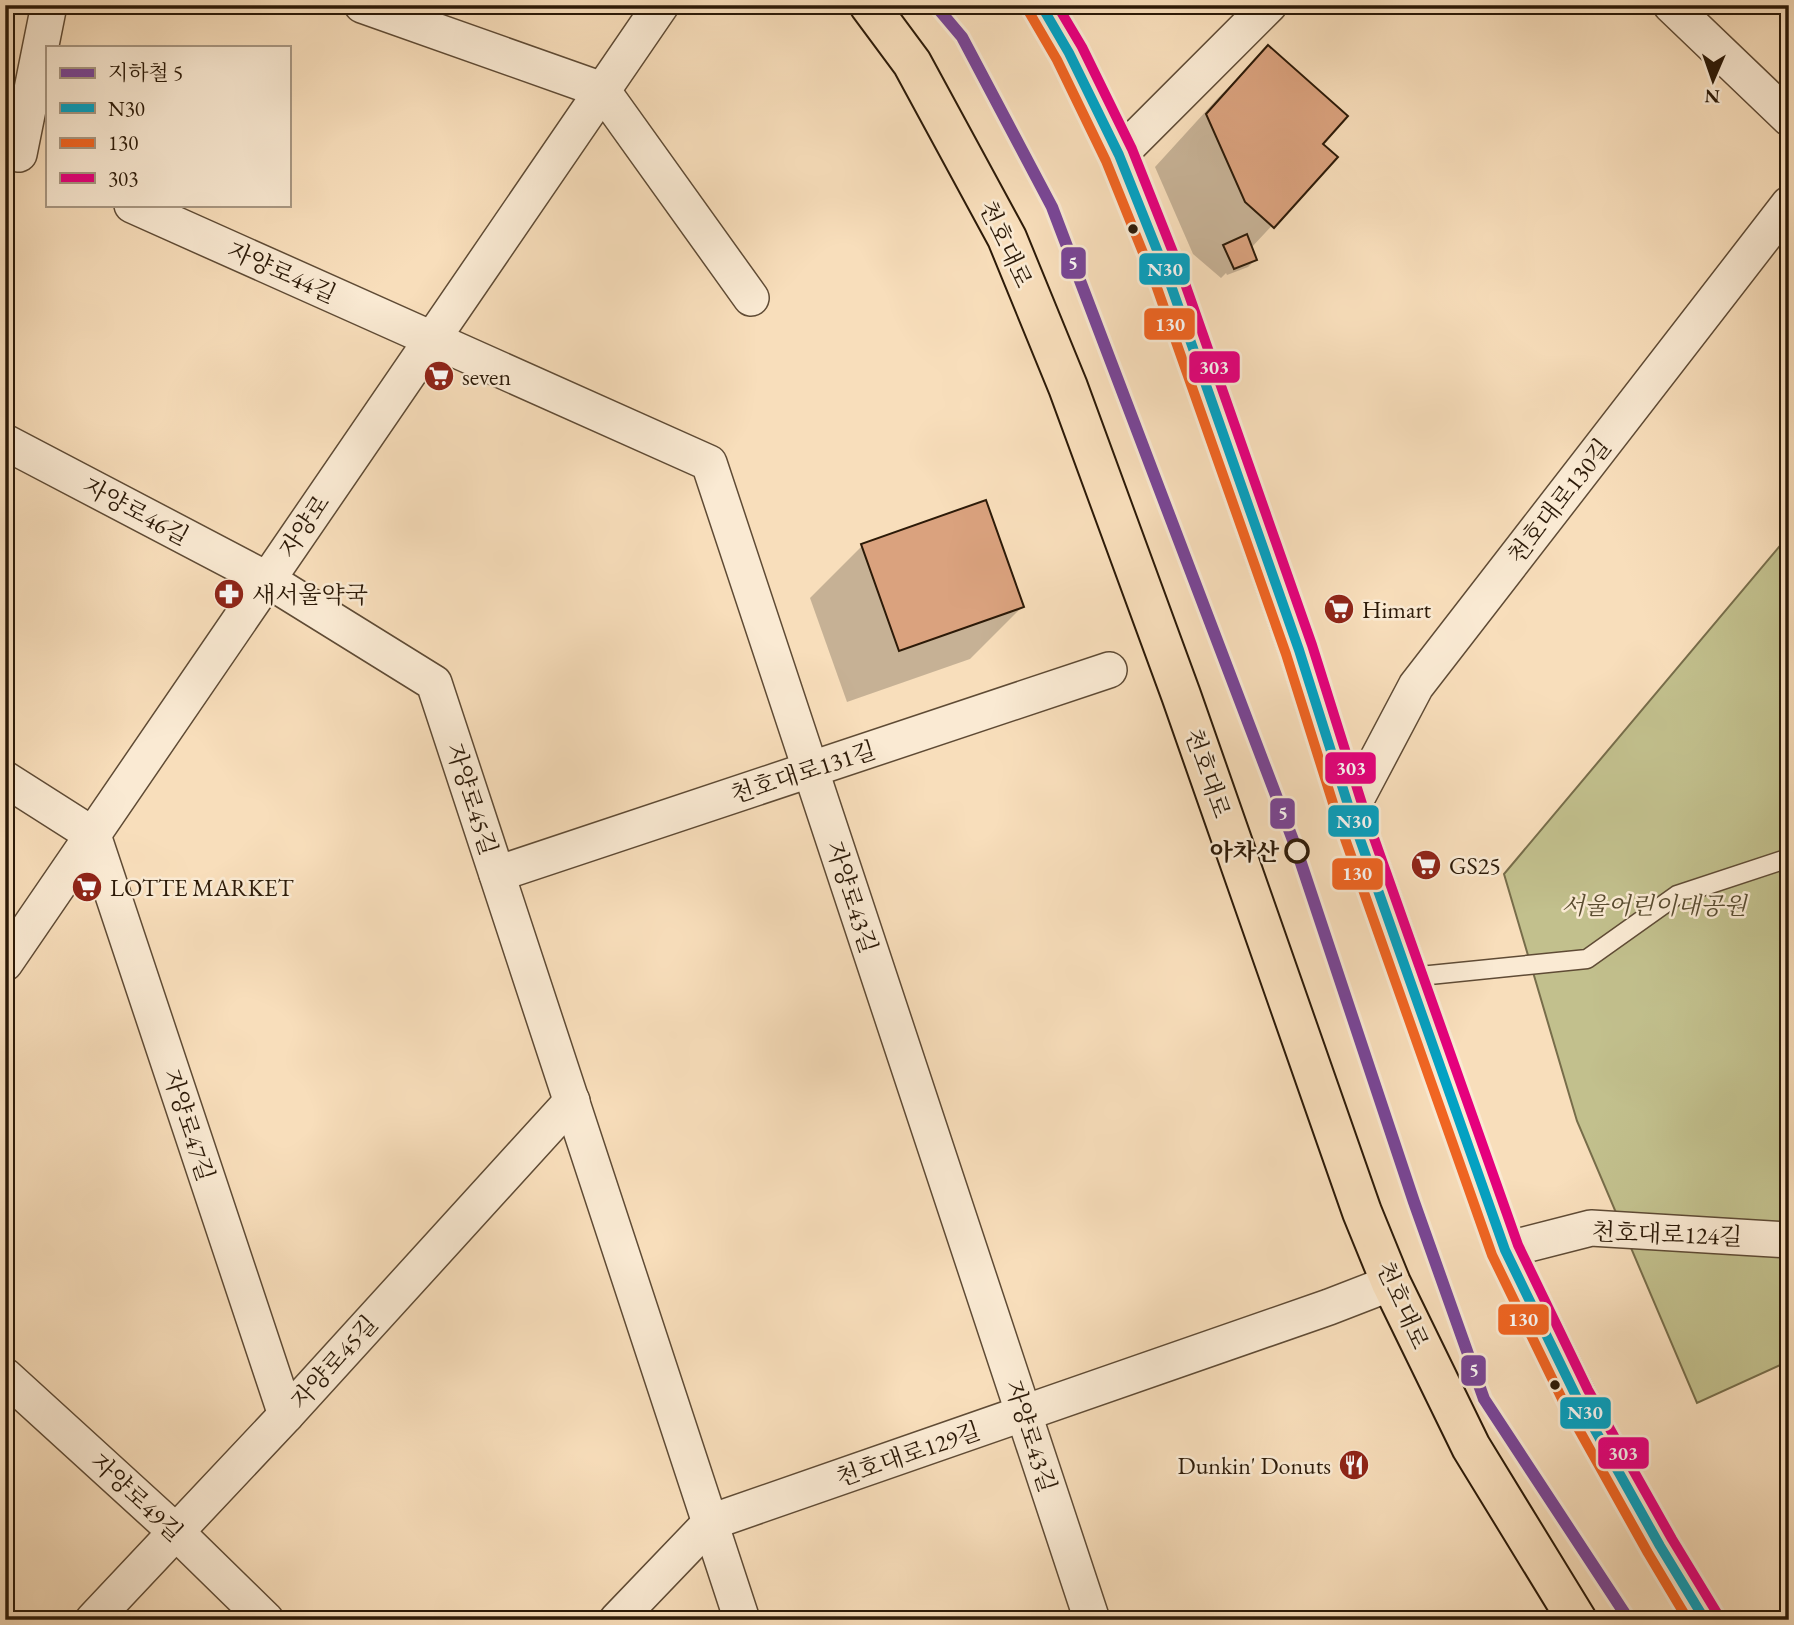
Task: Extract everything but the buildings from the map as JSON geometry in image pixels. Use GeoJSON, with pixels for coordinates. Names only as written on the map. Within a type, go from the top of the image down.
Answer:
{"type":"FeatureCollection","features":[{"type":"Feature","properties":{"kind":"main road","name":"천호대로"},"geometry":{"type":"LineString","coordinates":[[869,5],[912,63],[1007,238],[1058,362],[1181,695],[1362,1212],[1391,1283],[1471,1447],[1577,1620]]}},
{"type":"Feature","properties":{"kind":"main road"},"geometry":{"type":"LineString","coordinates":[[1041,5],[1069,53],[1119,155],[1169,280],[1272,574],[1350,811],[1505,1250],[1576,1396],[1705,1620]]}},
{"type":"Feature","properties":{"kind":"street"},"geometry":{"type":"LineString","coordinates":[[24,156],[49,5]]}},
{"type":"Feature","properties":{"kind":"street"},"geometry":{"type":"LineString","coordinates":[[362,5],[602,90],[751,298]]}},
{"type":"Feature","properties":{"kind":"street","name":"자양로"},"geometry":{"type":"LineString","coordinates":[[5,963],[17,932],[93,835],[661,5]]}},
{"type":"Feature","properties":{"kind":"street"},"geometry":{"type":"LineString","coordinates":[[1119,155],[1269,5]]}},
{"type":"Feature","properties":{"kind":"street"},"geometry":{"type":"LineString","coordinates":[[1671,5],[1789,117]]}},
{"type":"Feature","properties":{"kind":"street","name":"천호대로130길"},"geometry":{"type":"LineString","coordinates":[[1350,811],[1416,686],[1789,204]]}},
{"type":"Feature","properties":{"kind":"street","name":"자양로44길"},"geometry":{"type":"LineString","coordinates":[[134,206],[431,340]]}},
{"type":"Feature","properties":{"kind":"street","name":"자양로43길"},"geometry":{"type":"LineString","coordinates":[[431,340],[709,463],[1092,1620]]}},
{"type":"Feature","properties":{"kind":"street","name":"자양로46길"},"geometry":{"type":"LineString","coordinates":[[5,442],[268,580]]}},
{"type":"Feature","properties":{"kind":"street","name":"자양로45길"},"geometry":{"type":"LineString","coordinates":[[268,580],[434,683],[742,1620]]}},
{"type":"Feature","properties":{"kind":"street","name":"천호대로131길"},"geometry":{"type":"LineString","coordinates":[[497,874],[1110,670]]}},
{"type":"Feature","properties":{"kind":"street"},"geometry":{"type":"LineString","coordinates":[[5,779],[93,835]]}},
{"type":"Feature","properties":{"kind":"street","name":"자양로47길"},"geometry":{"type":"LineString","coordinates":[[93,835],[286,1415]]}},
{"type":"Feature","properties":{"kind":"street","name":"자양로45길"},"geometry":{"type":"LineString","coordinates":[[93,1620],[286,1415],[572,1101]]}},
{"type":"Feature","properties":{"kind":"street","name":"천호대로124길"},"geometry":{"type":"LineString","coordinates":[[1505,1250],[1591,1228],[1789,1240]]}},
{"type":"Feature","properties":{"kind":"street","name":"천호대로129길"},"geometry":{"type":"LineString","coordinates":[[617,1620],[711,1522],[1391,1283]]}},
{"type":"Feature","properties":{"kind":"street","name":"자양로49길"},"geometry":{"type":"LineString","coordinates":[[5,1376],[176,1532],[266,1620]]}},
{"type":"Feature","properties":{"kind":"lane"},"geometry":{"type":"LineString","coordinates":[[1410,977],[1587,959],[1677,895],[1789,858]]}},
{"type":"Feature","properties":{"kind":"green space","name":"서울어린이대공원"},"geometry":{"type":"Polygon","coordinates":[[[1789,535],[1789,1361],[1697,1403],[1577,1121],[1504,874],[1789,535]]]}},
{"type":"Feature","properties":{"kind":"metro line","name":"5"},"geometry":{"type":"LineString","coordinates":[[935,5],[962,37],[1052,207],[1296,848],[1414,1202],[1484,1399],[1629,1620]]}},
{"type":"Feature","properties":{"kind":"transit line","name":"N30"},"geometry":{"type":"LineString","coordinates":[[1041,5],[1069,53],[1119,155],[1169,280],[1299,650],[1350,811],[1505,1250],[1576,1396],[1705,1620]]}},
{"type":"Feature","properties":{"kind":"transit line","name":"303"},"geometry":{"type":"LineString","coordinates":[[1057,5],[1082,47],[1132,149],[1182,275],[1312,645],[1363,807],[1518,1245],[1588,1390],[1717,1613]]}},
{"type":"Feature","properties":{"kind":"transit line","name":"130"},"geometry":{"type":"LineString","coordinates":[[1029,12],[1057,60],[1106,161],[1156,285],[1286,654],[1337,816],[1492,1255],[1564,1403],[1688,1620]]}},
{"type":"Feature","properties":{"kind":"place","name":"seven"},"geometry":{"type":"Point","coordinates":[439,376]}},
{"type":"Feature","properties":{"kind":"place","name":"새서울약국"},"geometry":{"type":"Point","coordinates":[229,594]}},
{"type":"Feature","properties":{"kind":"place","name":"Himart"},"geometry":{"type":"Point","coordinates":[1339,609]}},
{"type":"Feature","properties":{"kind":"place","name":"아차산"},"geometry":{"type":"Point","coordinates":[1297,851]}},
{"type":"Feature","properties":{"kind":"place","name":"GS25"},"geometry":{"type":"Point","coordinates":[1426,865]}},
{"type":"Feature","properties":{"kind":"place","name":"LOTTE MARKET"},"geometry":{"type":"Point","coordinates":[87,887]}},
{"type":"Feature","properties":{"kind":"place","name":"Dunkin' Donuts"},"geometry":{"type":"Point","coordinates":[1354,1465]}}]}
